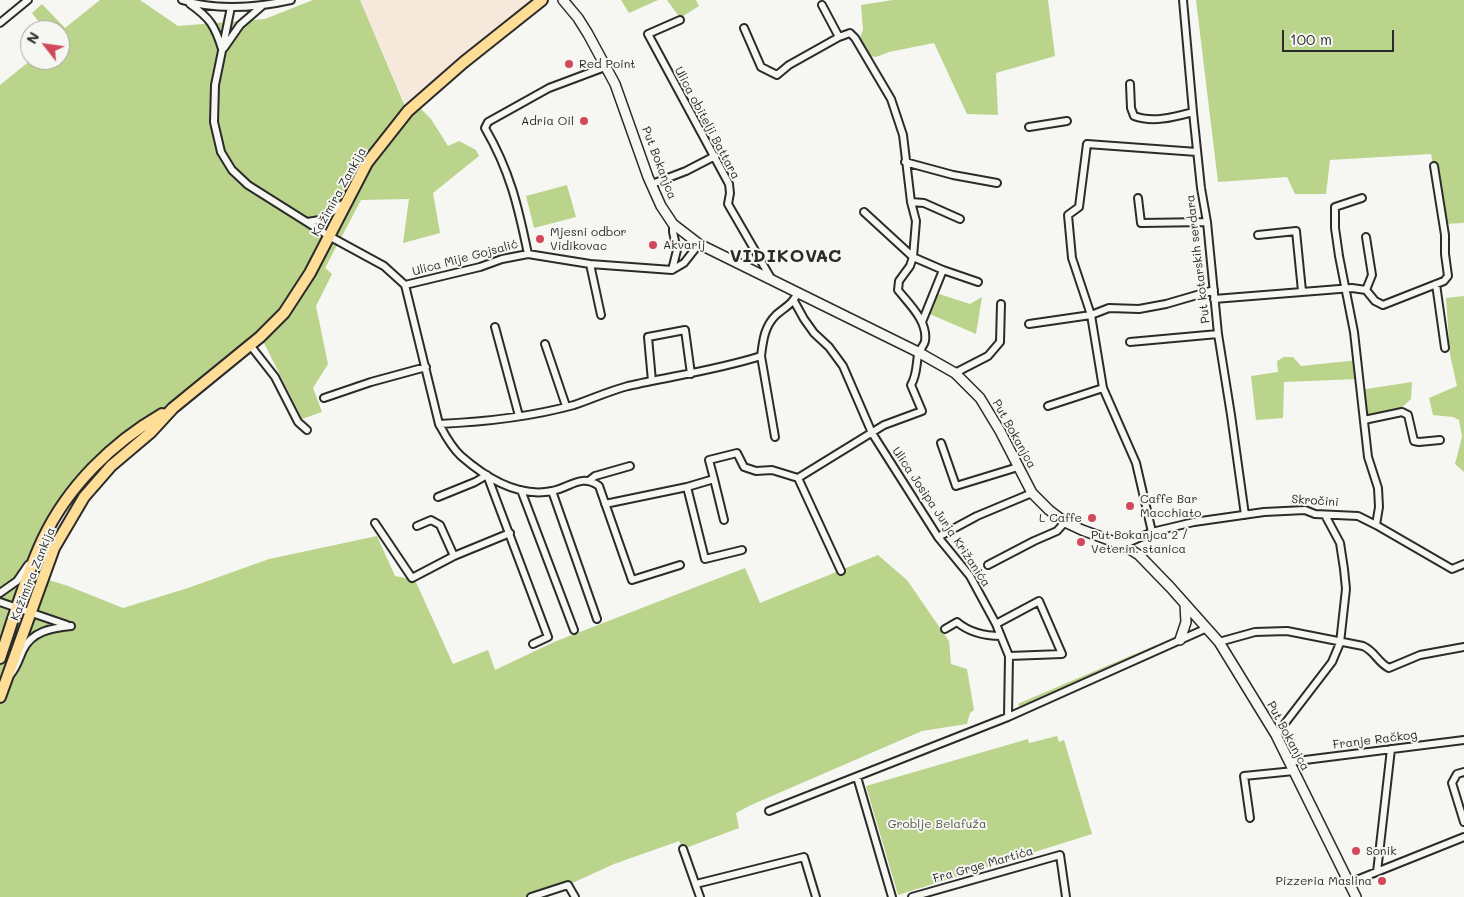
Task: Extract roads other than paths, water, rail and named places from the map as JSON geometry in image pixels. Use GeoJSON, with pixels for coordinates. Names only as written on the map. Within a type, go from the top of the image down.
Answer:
{"type":"FeatureCollection","features":[{"type":"Feature","properties":{"kind":"main road","name":"Kažimira Zankija"},"geometry":{"type":"LineString","coordinates":[[0,658],[43,539],[62,506],[87,474],[124,440],[172,408],[250,345],[290,305],[310,273],[367,163],[408,111],[464,62],[542,0]]}},
{"type":"Feature","properties":{"kind":"main road","name":"Put Bokanjca"},"geometry":{"type":"LineString","coordinates":[[563,0],[583,26],[615,84],[661,206],[673,224],[698,244],[772,280],[796,296],[918,352],[955,373],[980,398],[1000,431],[1032,493],[1065,522],[1122,544],[1139,555],[1207,628],[1219,642],[1276,735],[1356,897]]}},
{"type":"Feature","properties":{"kind":"main road","name":"Kažimira Zankija"},"geometry":{"type":"LineString","coordinates":[[0,697],[54,548],[73,513],[84,497],[111,466],[150,433],[172,408]]}},
{"type":"Feature","properties":{"kind":"main road"},"geometry":{"type":"LineString","coordinates":[[1180,640],[1186,622],[1185,604]]}},
{"type":"Feature","properties":{"kind":"street"},"geometry":{"type":"LineString","coordinates":[[0,23],[28,0]]}},
{"type":"Feature","properties":{"kind":"street"},"geometry":{"type":"LineString","coordinates":[[184,1],[219,7],[236,5],[262,6],[291,0]]}},
{"type":"Feature","properties":{"kind":"street","name":"Put kotarskih serdara"},"geometry":{"type":"LineString","coordinates":[[1183,0],[1197,152],[1218,334],[1245,515]]}},
{"type":"Feature","properties":{"kind":"street"},"geometry":{"type":"LineString","coordinates":[[184,1],[205,14],[215,26],[222,50]]}},
{"type":"Feature","properties":{"kind":"street"},"geometry":{"type":"LineString","coordinates":[[822,4],[839,37]]}},
{"type":"Feature","properties":{"kind":"street"},"geometry":{"type":"LineString","coordinates":[[236,5],[222,50],[215,85],[214,122],[221,152],[232,170],[248,185],[329,236],[384,266],[405,286],[439,424],[460,455],[487,475],[510,488],[532,493],[552,491],[630,466]]}},
{"type":"Feature","properties":{"kind":"street"},"geometry":{"type":"LineString","coordinates":[[222,50],[240,24],[262,6]]}},
{"type":"Feature","properties":{"kind":"street","name":"Ulica obitelji Battara"},"geometry":{"type":"LineString","coordinates":[[680,20],[648,34],[729,184],[728,204],[772,280]]}},
{"type":"Feature","properties":{"kind":"street"},"geometry":{"type":"LineString","coordinates":[[744,28],[761,67],[777,75],[789,65],[839,37],[850,33],[855,38],[891,99],[903,135],[911,202],[916,221],[913,257],[910,266],[899,281],[898,290],[922,322],[925,331],[925,343],[918,352],[916,377],[911,386],[922,411],[884,425],[798,478]]}},
{"type":"Feature","properties":{"kind":"street"},"geometry":{"type":"LineString","coordinates":[[528,254],[510,179],[485,128],[488,122],[549,88],[606,67]]}},
{"type":"Feature","properties":{"kind":"street"},"geometry":{"type":"LineString","coordinates":[[1130,84],[1131,108],[1134,116],[1142,119],[1169,118],[1193,112]]}},
{"type":"Feature","properties":{"kind":"street"},"geometry":{"type":"LineString","coordinates":[[1028,127],[1066,121]]}},
{"type":"Feature","properties":{"kind":"street"},"geometry":{"type":"LineString","coordinates":[[1152,532],[1136,463],[1103,388],[1091,315],[1072,258],[1068,215],[1079,207],[1086,144],[1197,152]]}},
{"type":"Feature","properties":{"kind":"street"},"geometry":{"type":"LineString","coordinates":[[652,184],[686,171],[715,156]]}},
{"type":"Feature","properties":{"kind":"street"},"geometry":{"type":"LineString","coordinates":[[905,162],[953,175],[997,183]]}},
{"type":"Feature","properties":{"kind":"street"},"geometry":{"type":"LineString","coordinates":[[1214,299],[1352,288],[1366,290],[1375,302],[1382,305],[1444,281],[1448,276],[1445,235],[1434,166]]}},
{"type":"Feature","properties":{"kind":"street"},"geometry":{"type":"LineString","coordinates":[[1138,198],[1140,224],[1206,222]]}},
{"type":"Feature","properties":{"kind":"street"},"geometry":{"type":"LineString","coordinates":[[1362,198],[1335,207],[1335,228],[1354,332],[1368,457],[1378,488],[1379,507],[1376,525]]}},
{"type":"Feature","properties":{"kind":"street"},"geometry":{"type":"LineString","coordinates":[[307,222],[320,220],[346,202]]}},
{"type":"Feature","properties":{"kind":"street"},"geometry":{"type":"LineString","coordinates":[[911,202],[924,204],[960,219]]}},
{"type":"Feature","properties":{"kind":"street"},"geometry":{"type":"LineString","coordinates":[[864,212],[913,257],[978,282]]}},
{"type":"Feature","properties":{"kind":"street"},"geometry":{"type":"LineString","coordinates":[[672,270],[677,250],[673,224]]}},
{"type":"Feature","properties":{"kind":"street"},"geometry":{"type":"LineString","coordinates":[[1258,235],[1296,231],[1302,291]]}},
{"type":"Feature","properties":{"kind":"street"},"geometry":{"type":"LineString","coordinates":[[1366,237],[1372,275],[1366,290]]}},
{"type":"Feature","properties":{"kind":"street"},"geometry":{"type":"LineString","coordinates":[[672,270],[684,263],[698,244]]}},
{"type":"Feature","properties":{"kind":"street","name":"Ulica Mije Gojsalić"},"geometry":{"type":"LineString","coordinates":[[405,286],[480,267],[502,259],[528,254],[590,264],[672,270]]}},
{"type":"Feature","properties":{"kind":"street"},"geometry":{"type":"LineString","coordinates":[[590,264],[601,315]]}},
{"type":"Feature","properties":{"kind":"street"},"geometry":{"type":"LineString","coordinates":[[922,322],[944,270]]}},
{"type":"Feature","properties":{"kind":"street"},"geometry":{"type":"LineString","coordinates":[[1436,284],[1445,348]]}},
{"type":"Feature","properties":{"kind":"street"},"geometry":{"type":"LineString","coordinates":[[1029,324],[1091,315],[1109,308],[1139,309],[1166,304],[1214,290]]}},
{"type":"Feature","properties":{"kind":"street"},"geometry":{"type":"LineString","coordinates":[[775,436],[761,356],[764,332],[775,316],[796,296]]}},
{"type":"Feature","properties":{"kind":"street","name":"Ulica Josipa Jurja Križanića"},"geometry":{"type":"LineString","coordinates":[[796,296],[804,319],[814,333],[829,347],[842,366],[872,433],[938,537],[970,576],[996,624],[1009,656],[1008,717]]}},
{"type":"Feature","properties":{"kind":"street"},"geometry":{"type":"LineString","coordinates":[[955,373],[988,356],[1000,342],[1001,304]]}},
{"type":"Feature","properties":{"kind":"street"},"geometry":{"type":"LineString","coordinates":[[495,327],[519,416]]}},
{"type":"Feature","properties":{"kind":"street"},"geometry":{"type":"LineString","coordinates":[[652,381],[648,336],[686,330],[691,374]]}},
{"type":"Feature","properties":{"kind":"street"},"geometry":{"type":"LineString","coordinates":[[1130,342],[1218,334]]}},
{"type":"Feature","properties":{"kind":"street"},"geometry":{"type":"LineString","coordinates":[[545,344],[566,406]]}},
{"type":"Feature","properties":{"kind":"street"},"geometry":{"type":"LineString","coordinates":[[250,345],[275,377],[298,422],[307,430]]}},
{"type":"Feature","properties":{"kind":"street"},"geometry":{"type":"LineString","coordinates":[[439,424],[479,422],[519,416],[566,406],[626,387],[735,364],[761,356]]}},
{"type":"Feature","properties":{"kind":"street"},"geometry":{"type":"LineString","coordinates":[[324,398],[371,382],[426,368]]}},
{"type":"Feature","properties":{"kind":"street"},"geometry":{"type":"LineString","coordinates":[[1048,406],[1103,388]]}},
{"type":"Feature","properties":{"kind":"street"},"geometry":{"type":"LineString","coordinates":[[1364,420],[1402,412],[1408,415],[1414,441],[1440,440]]}},
{"type":"Feature","properties":{"kind":"street"},"geometry":{"type":"LineString","coordinates":[[941,443],[956,486],[1018,467]]}},
{"type":"Feature","properties":{"kind":"street"},"geometry":{"type":"LineString","coordinates":[[724,520],[709,460],[737,453],[744,467],[756,471],[772,470],[798,478],[841,571]]}},
{"type":"Feature","properties":{"kind":"street"},"geometry":{"type":"LineString","coordinates":[[438,497],[487,475]]}},
{"type":"Feature","properties":{"kind":"street"},"geometry":{"type":"LineString","coordinates":[[487,475],[548,637],[533,644]]}},
{"type":"Feature","properties":{"kind":"street"},"geometry":{"type":"LineString","coordinates":[[604,504],[687,487],[714,479]]}},
{"type":"Feature","properties":{"kind":"street"},"geometry":{"type":"LineString","coordinates":[[590,480],[598,486],[632,580],[680,566]]}},
{"type":"Feature","properties":{"kind":"street"},"geometry":{"type":"LineString","coordinates":[[687,487],[704,559],[742,550]]}},
{"type":"Feature","properties":{"kind":"street"},"geometry":{"type":"LineString","coordinates":[[521,490],[574,630]]}},
{"type":"Feature","properties":{"kind":"street"},"geometry":{"type":"LineString","coordinates":[[552,491],[596,619]]}},
{"type":"Feature","properties":{"kind":"street"},"geometry":{"type":"LineString","coordinates":[[938,537],[977,516],[1032,493]]}},
{"type":"Feature","properties":{"kind":"street","name":"Skročini"},"geometry":{"type":"LineString","coordinates":[[1122,544],[1152,532],[1194,522],[1304,510],[1314,514],[1358,516],[1452,569],[1464,564]]}},
{"type":"Feature","properties":{"kind":"street"},"geometry":{"type":"LineString","coordinates":[[1276,735],[1332,662],[1340,643],[1346,589],[1344,569],[1340,543],[1325,515]]}},
{"type":"Feature","properties":{"kind":"street"},"geometry":{"type":"LineString","coordinates":[[417,526],[431,520],[440,525],[454,556]]}},
{"type":"Feature","properties":{"kind":"street"},"geometry":{"type":"LineString","coordinates":[[988,565],[1034,540],[1056,531],[1065,522]]}},
{"type":"Feature","properties":{"kind":"street"},"geometry":{"type":"LineString","coordinates":[[375,523],[412,578],[454,556],[510,533]]}},
{"type":"Feature","properties":{"kind":"street"},"geometry":{"type":"LineString","coordinates":[[0,593],[17,582],[27,566],[36,558]]}},
{"type":"Feature","properties":{"kind":"street"},"geometry":{"type":"LineString","coordinates":[[996,624],[1039,601],[1062,654],[1009,656]]}},
{"type":"Feature","properties":{"kind":"street"},"geometry":{"type":"LineString","coordinates":[[0,602],[71,626],[51,628],[32,638],[25,646],[17,666],[5,682]]}},
{"type":"Feature","properties":{"kind":"street"},"geometry":{"type":"LineString","coordinates":[[945,629],[957,622],[964,628],[977,633],[1001,636]]}},
{"type":"Feature","properties":{"kind":"street"},"geometry":{"type":"LineString","coordinates":[[768,811],[1008,717],[1207,628]]}},
{"type":"Feature","properties":{"kind":"street"},"geometry":{"type":"LineString","coordinates":[[1219,642],[1255,632],[1287,631],[1340,643],[1363,646],[1373,651],[1381,664],[1389,668],[1420,655],[1464,647]]}},
{"type":"Feature","properties":{"kind":"street","name":"Franje Račkog"},"geometry":{"type":"LineString","coordinates":[[1289,762],[1464,740]]}},
{"type":"Feature","properties":{"kind":"street"},"geometry":{"type":"LineString","coordinates":[[1377,872],[1391,749]]}},
{"type":"Feature","properties":{"kind":"street"},"geometry":{"type":"LineString","coordinates":[[1250,818],[1244,776],[1294,772]]}},
{"type":"Feature","properties":{"kind":"street"},"geometry":{"type":"LineString","coordinates":[[1464,772],[1457,774],[1452,783],[1464,822]]}},
{"type":"Feature","properties":{"kind":"street"},"geometry":{"type":"LineString","coordinates":[[857,777],[892,897]]}},
{"type":"Feature","properties":{"kind":"street"},"geometry":{"type":"LineString","coordinates":[[1349,883],[1464,837]]}},
{"type":"Feature","properties":{"kind":"street"},"geometry":{"type":"LineString","coordinates":[[683,849],[700,897]]}},
{"type":"Feature","properties":{"kind":"street","name":"Fra Grge Martića"},"geometry":{"type":"LineString","coordinates":[[912,897],[1060,855],[1066,897]]}},
{"type":"Feature","properties":{"kind":"street"},"geometry":{"type":"LineString","coordinates":[[696,884],[804,857],[816,897]]}},
{"type":"Feature","properties":{"kind":"street"},"geometry":{"type":"LineString","coordinates":[[531,897],[568,885],[575,897]]}},
{"type":"Feature","properties":{"kind":"place","name":"Red Point"},"geometry":{"type":"Point","coordinates":[569,64]}},
{"type":"Feature","properties":{"kind":"place","name":"Adria Oil"},"geometry":{"type":"Point","coordinates":[584,121]}},
{"type":"Feature","properties":{"kind":"place","name":"Mjesni odbor Vidikovac"},"geometry":{"type":"Point","coordinates":[540,239]}},
{"type":"Feature","properties":{"kind":"place","name":"Akvarij"},"geometry":{"type":"Point","coordinates":[653,245]}},
{"type":"Feature","properties":{"kind":"place","name":"Caffe Bar Macchiato"},"geometry":{"type":"Point","coordinates":[1130,506]}},
{"type":"Feature","properties":{"kind":"place","name":"L Caffe"},"geometry":{"type":"Point","coordinates":[1092,518]}},
{"type":"Feature","properties":{"kind":"place","name":"Put Bokanjca 2 / Veterin. stanica"},"geometry":{"type":"Point","coordinates":[1081,542]}},
{"type":"Feature","properties":{"kind":"place","name":"Sonik"},"geometry":{"type":"Point","coordinates":[1356,851]}},
{"type":"Feature","properties":{"kind":"place","name":"Pizzeria Maslina"},"geometry":{"type":"Point","coordinates":[1382,881]}},
{"type":"Feature","properties":{"kind":"district","name":"VIDIKOVAC"},"geometry":{"type":"Point","coordinates":[786,256]}},
{"type":"Feature","properties":{"kind":"park label","name":"Groblje Belafuža"},"geometry":{"type":"Point","coordinates":[937,824]}}]}
